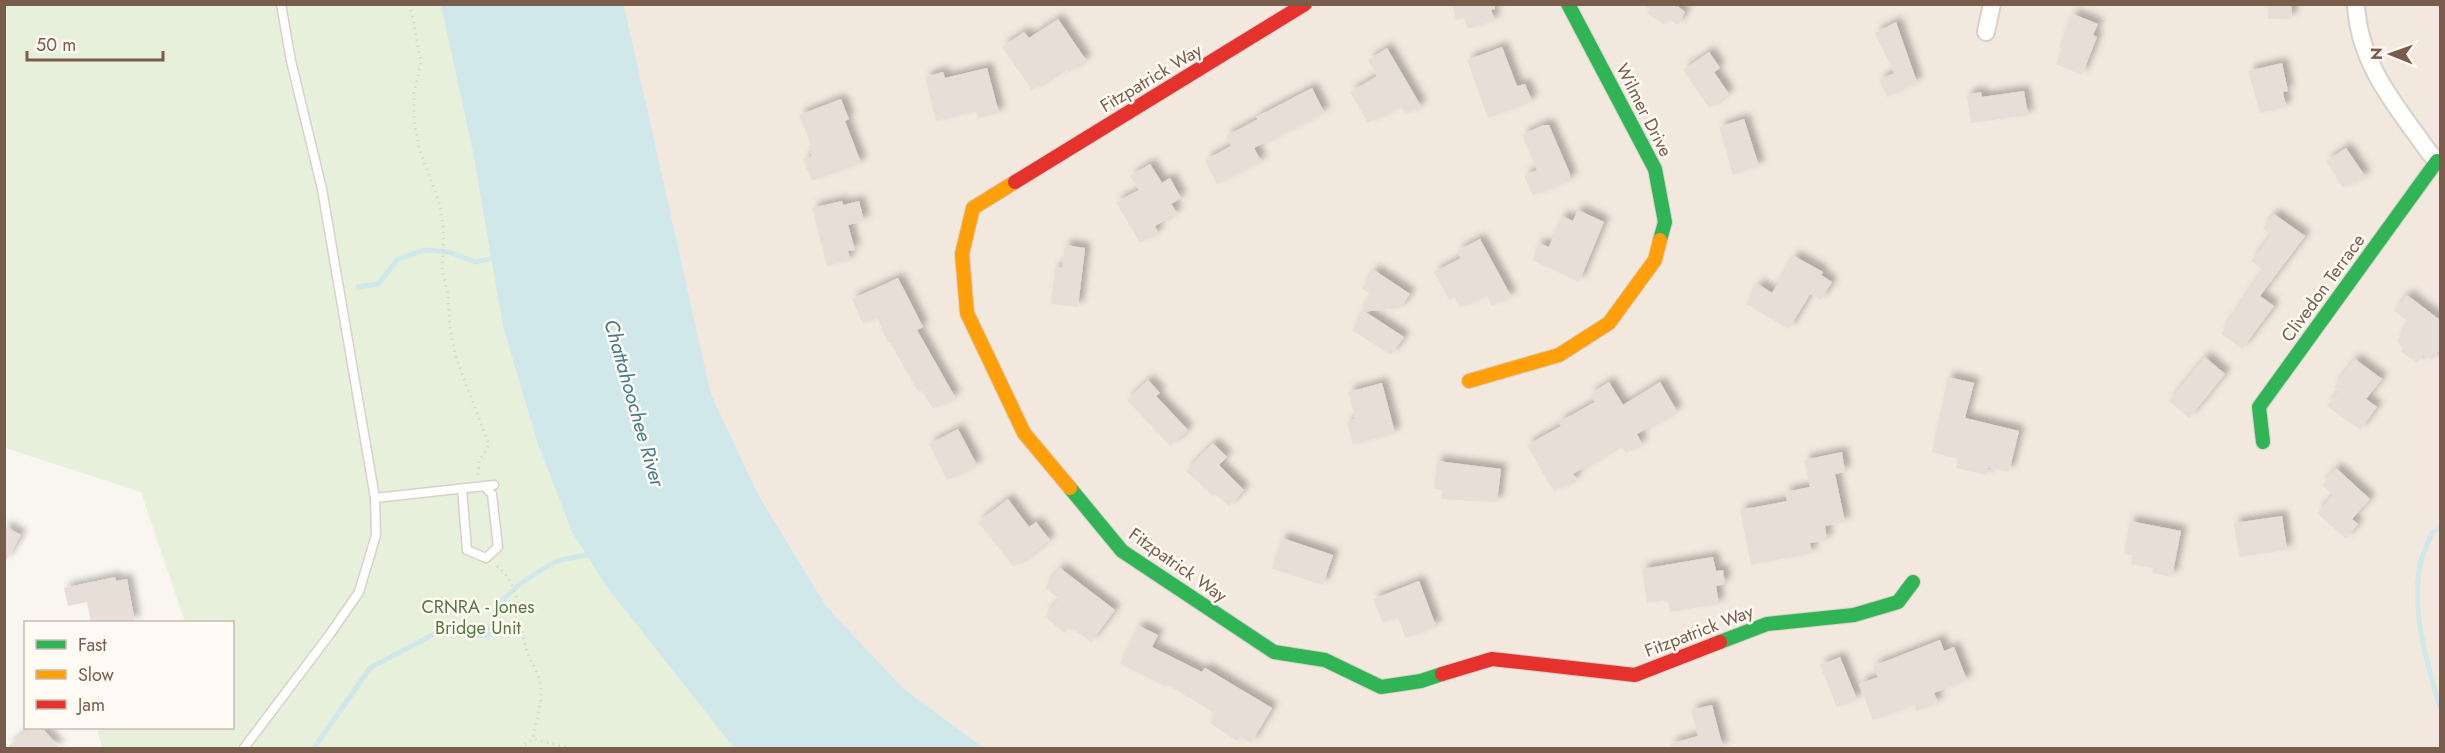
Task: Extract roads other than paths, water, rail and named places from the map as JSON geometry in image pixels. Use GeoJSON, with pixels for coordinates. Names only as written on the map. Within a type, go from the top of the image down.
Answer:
{"type":"FeatureCollection","features":[{"type":"Feature","properties":{"kind":"street","name":"Fitzpatrick Way"},"geometry":{"type":"LineString","coordinates":[[1305,4],[973,208],[962,254],[968,313],[1024,433],[1122,551],[1274,652],[1325,660],[1380,687],[1421,681],[1492,659],[1635,675],[1767,624],[1854,615],[1898,602],[1913,582]]}},
{"type":"Feature","properties":{"kind":"street","name":"Wilmer Drive"},"geometry":{"type":"LineString","coordinates":[[1469,381],[1559,355],[1609,323],[1655,260],[1665,222],[1655,169],[1568,4]]}},
{"type":"Feature","properties":{"kind":"street"},"geometry":{"type":"LineString","coordinates":[[1986,33],[1992,4]]}},
{"type":"Feature","properties":{"kind":"street"},"geometry":{"type":"LineString","coordinates":[[2356,4],[2372,68],[2384,90],[2439,162]]}},
{"type":"Feature","properties":{"kind":"street","name":"Clivedon Terrace"},"geometry":{"type":"LineString","coordinates":[[2263,442],[2259,407],[2439,162]]}},
{"type":"Feature","properties":{"kind":"lane"},"geometry":{"type":"LineString","coordinates":[[244,748],[359,592],[376,535],[375,498],[322,189],[291,61],[280,4]]}},
{"type":"Feature","properties":{"kind":"lane"},"geometry":{"type":"LineString","coordinates":[[375,498],[494,485]]}},
{"type":"Feature","properties":{"kind":"lane"},"geometry":{"type":"LineString","coordinates":[[462,489],[467,550],[486,558],[498,547],[492,494],[481,487]]}},
{"type":"Feature","properties":{"kind":"water","name":"Chattahoochee River"},"geometry":{"type":"Polygon","coordinates":[[[441,5],[624,5],[711,394],[758,494],[826,606],[904,689],[984,748],[734,748],[607,587],[572,532],[537,441],[503,326],[473,152],[441,5]]]}},
{"type":"Feature","properties":{"kind":"waterway"},"geometry":{"type":"LineString","coordinates":[[358,287],[378,284],[398,259],[425,250],[449,252],[475,262],[490,259]]}},
{"type":"Feature","properties":{"kind":"waterway"},"geometry":{"type":"LineString","coordinates":[[2440,529],[2432,532],[2424,551],[2418,588],[2422,640],[2440,707]]}},
{"type":"Feature","properties":{"kind":"waterway"},"geometry":{"type":"LineString","coordinates":[[314,748],[370,668],[438,632],[488,636],[498,604],[521,583],[556,561],[587,555]]}},
{"type":"Feature","properties":{"kind":"park label","name":"CRNRA - Jones Bridge Unit"},"geometry":{"type":"Point","coordinates":[478,617]}}]}
